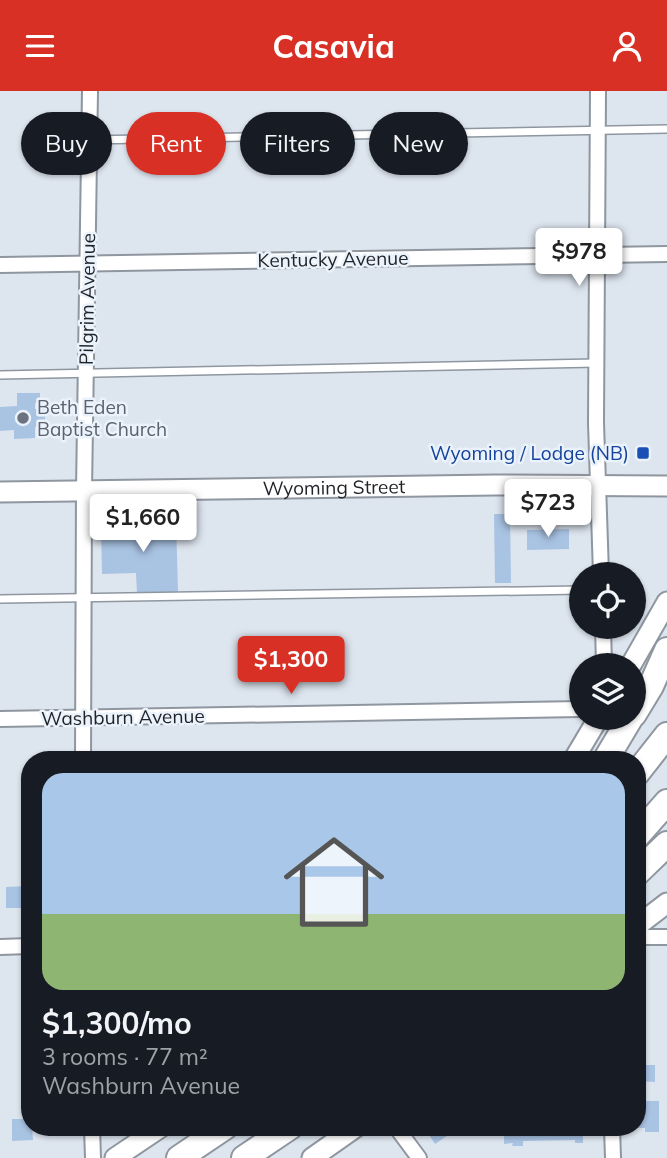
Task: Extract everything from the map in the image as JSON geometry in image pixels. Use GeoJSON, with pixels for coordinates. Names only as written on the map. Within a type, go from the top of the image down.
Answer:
{"type":"FeatureCollection","features":[{"type":"Feature","properties":{"kind":"highway"},"geometry":{"type":"LineString","coordinates":[[646,693],[667,650]]}},
{"type":"Feature","properties":{"kind":"highway"},"geometry":{"type":"LineString","coordinates":[[611,751],[624,730]]}},
{"type":"Feature","properties":{"kind":"highway"},"geometry":{"type":"LineString","coordinates":[[646,762],[667,735]]}},
{"type":"Feature","properties":{"kind":"highway"},"geometry":{"type":"LineString","coordinates":[[646,826],[667,801]]}},
{"type":"Feature","properties":{"kind":"highway"},"geometry":{"type":"LineString","coordinates":[[646,864],[667,844]]}},
{"type":"Feature","properties":{"kind":"highway"},"geometry":{"type":"LineString","coordinates":[[179,1158],[212,1136]]}},
{"type":"Feature","properties":{"kind":"highway"},"geometry":{"type":"LineString","coordinates":[[244,1158],[277,1136]]}},
{"type":"Feature","properties":{"kind":"street","name":"Pilgrim Avenue"},"geometry":{"type":"LineString","coordinates":[[90,91],[90,112]]}},
{"type":"Feature","properties":{"kind":"street"},"geometry":{"type":"LineString","coordinates":[[598,91],[596,363],[600,562]]}},
{"type":"Feature","properties":{"kind":"street","name":"Pilgrim Avenue"},"geometry":{"type":"LineString","coordinates":[[83,751],[89,175]]}},
{"type":"Feature","properties":{"kind":"street","name":"Kentucky Avenue"},"geometry":{"type":"LineString","coordinates":[[0,265],[667,254]]}},
{"type":"Feature","properties":{"kind":"street","name":"Wyoming Street"},"geometry":{"type":"LineString","coordinates":[[0,492],[667,485]]}},
{"type":"Feature","properties":{"kind":"street"},"geometry":{"type":"LineString","coordinates":[[638,653],[667,603]]}},
{"type":"Feature","properties":{"kind":"street","name":"Washburn Avenue"},"geometry":{"type":"LineString","coordinates":[[0,719],[569,709]]}},
{"type":"Feature","properties":{"kind":"street"},"geometry":{"type":"LineString","coordinates":[[579,751],[591,730]]}},
{"type":"Feature","properties":{"kind":"street"},"geometry":{"type":"LineString","coordinates":[[646,919],[667,903]]}},
{"type":"Feature","properties":{"kind":"street"},"geometry":{"type":"LineString","coordinates":[[646,937],[667,937]]}},
{"type":"Feature","properties":{"kind":"street"},"geometry":{"type":"LineString","coordinates":[[0,947],[21,946]]}},
{"type":"Feature","properties":{"kind":"street"},"geometry":{"type":"LineString","coordinates":[[92,1136],[93,1158]]}},
{"type":"Feature","properties":{"kind":"street"},"geometry":{"type":"LineString","coordinates":[[115,1158],[148,1136]]}},
{"type":"Feature","properties":{"kind":"street"},"geometry":{"type":"LineString","coordinates":[[312,1158],[343,1136]]}},
{"type":"Feature","properties":{"kind":"street"},"geometry":{"type":"LineString","coordinates":[[403,1136],[419,1158]]}},
{"type":"Feature","properties":{"kind":"street"},"geometry":{"type":"LineString","coordinates":[[612,1136],[613,1158]]}},
{"type":"Feature","properties":{"kind":"lane"},"geometry":{"type":"LineString","coordinates":[[112,140],[667,128]]}},
{"type":"Feature","properties":{"kind":"lane"},"geometry":{"type":"LineString","coordinates":[[0,375],[596,363]]}},
{"type":"Feature","properties":{"kind":"lane"},"geometry":{"type":"LineString","coordinates":[[0,599],[569,590]]}},
{"type":"Feature","properties":{"kind":"building","name":"Beth Eden Baptist Church"},"geometry":{"type":"Polygon","coordinates":[[[17,393],[40,393],[40,403],[35,403],[35,409],[45,409],[45,427],[35,427],[35,438],[14,439],[14,430],[0,431],[0,407],[17,406],[17,393]]]}},
{"type":"Feature","properties":{"kind":"building"},"geometry":{"type":"Polygon","coordinates":[[[494,514],[510,514],[511,583],[495,583],[494,514]]]}},
{"type":"Feature","properties":{"kind":"building"},"geometry":{"type":"Polygon","coordinates":[[[176,521],[178,592],[137,593],[136,573],[102,574],[101,526],[176,521]]]}},
{"type":"Feature","properties":{"kind":"building"},"geometry":{"type":"Polygon","coordinates":[[[569,529],[569,549],[527,550],[527,530],[569,529]]]}},
{"type":"Feature","properties":{"kind":"building"},"geometry":{"type":"Polygon","coordinates":[[[21,886],[21,908],[6,908],[6,887],[21,886]]]}},
{"type":"Feature","properties":{"kind":"building"},"geometry":{"type":"Polygon","coordinates":[[[646,1065],[655,1065],[655,1082],[646,1082],[646,1065]]]}},
{"type":"Feature","properties":{"kind":"building"},"geometry":{"type":"Polygon","coordinates":[[[646,1101],[659,1101],[659,1132],[646,1132],[646,1101]]]}},
{"type":"Feature","properties":{"kind":"building"},"geometry":{"type":"Polygon","coordinates":[[[12,1119],[21,1119],[21,1136],[33,1136],[33,1140],[12,1141],[12,1119]]]}},
{"type":"Feature","properties":{"kind":"building"},"geometry":{"type":"Polygon","coordinates":[[[430,1136],[447,1136],[435,1144],[430,1136]]]}},
{"type":"Feature","properties":{"kind":"building"},"geometry":{"type":"Polygon","coordinates":[[[504,1136],[583,1136],[583,1143],[575,1143],[575,1140],[523,1141],[523,1146],[504,1144],[504,1136]]]}},
{"type":"Feature","properties":{"kind":"place","name":"Beth Eden Baptist Church"},"geometry":{"type":"Point","coordinates":[23,418]}},
{"type":"Feature","properties":{"kind":"place","name":"Wyoming / Lodge (NB)"},"geometry":{"type":"Point","coordinates":[643,453]}}]}
